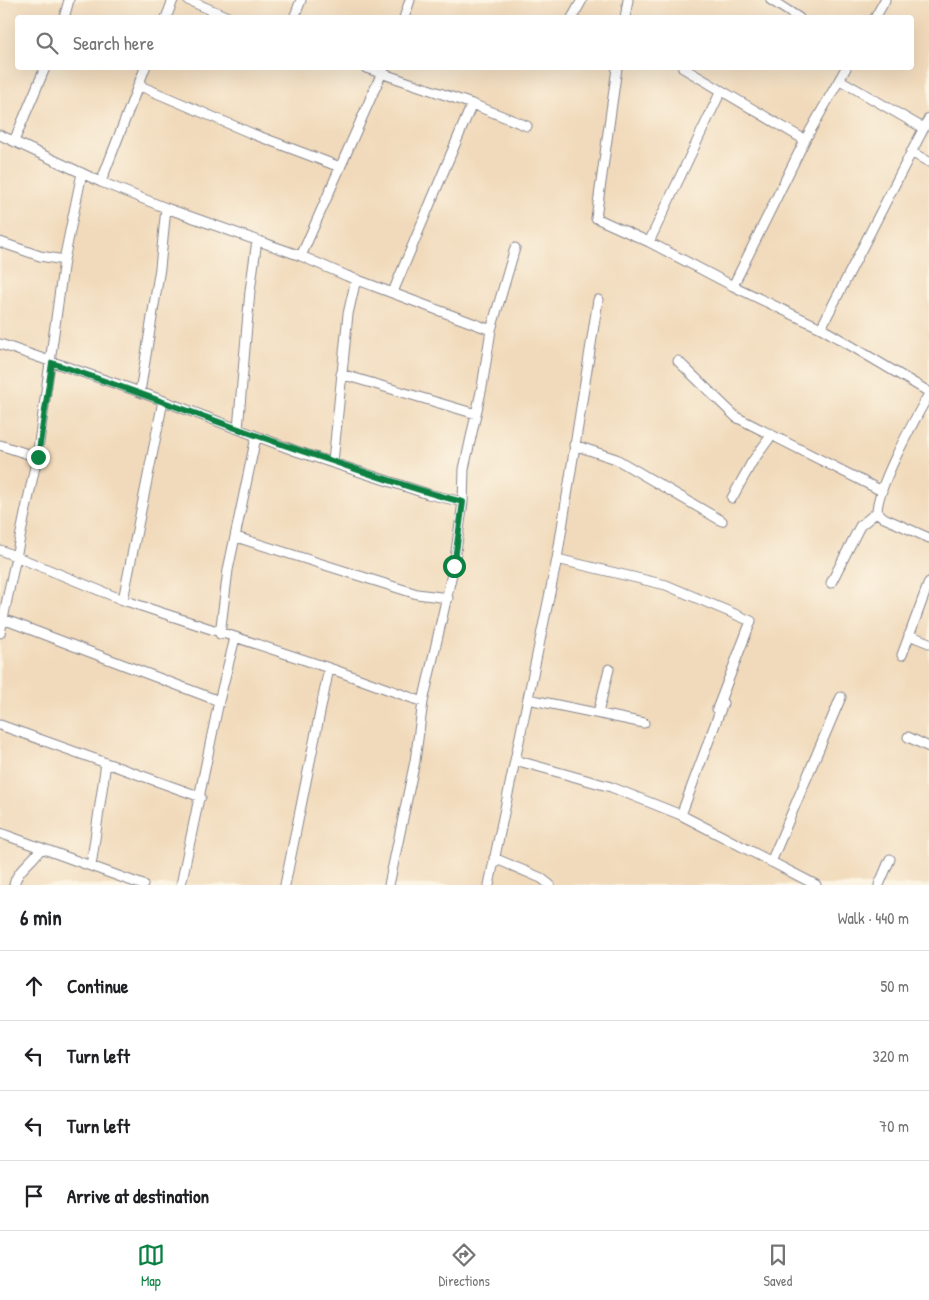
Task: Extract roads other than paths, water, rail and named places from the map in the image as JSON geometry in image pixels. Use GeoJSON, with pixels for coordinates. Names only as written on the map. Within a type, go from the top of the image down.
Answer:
{"type":"FeatureCollection","features":[{"type":"Feature","properties":{"kind":"street"},"geometry":{"type":"LineString","coordinates":[[65,15],[69,0]]}},
{"type":"Feature","properties":{"kind":"street"},"geometry":{"type":"LineString","coordinates":[[167,15],[173,0]]}},
{"type":"Feature","properties":{"kind":"street"},"geometry":{"type":"LineString","coordinates":[[188,0],[223,15]]}},
{"type":"Feature","properties":{"kind":"street"},"geometry":{"type":"LineString","coordinates":[[295,15],[302,0]]}},
{"type":"Feature","properties":{"kind":"street"},"geometry":{"type":"LineString","coordinates":[[405,15],[410,0]]}},
{"type":"Feature","properties":{"kind":"street"},"geometry":{"type":"LineString","coordinates":[[574,15],[582,0]]}},
{"type":"Feature","properties":{"kind":"street"},"geometry":{"type":"LineString","coordinates":[[626,15],[628,0]]}},
{"type":"Feature","properties":{"kind":"street"},"geometry":{"type":"LineString","coordinates":[[771,0],[794,15]]}},
{"type":"Feature","properties":{"kind":"street"},"geometry":{"type":"LineString","coordinates":[[877,15],[886,0]]}},
{"type":"Feature","properties":{"kind":"street"},"geometry":{"type":"LineString","coordinates":[[14,141],[44,70]]}},
{"type":"Feature","properties":{"kind":"street"},"geometry":{"type":"LineString","coordinates":[[101,182],[144,70]]}},
{"type":"Feature","properties":{"kind":"street"},"geometry":{"type":"LineString","coordinates":[[302,256],[383,70],[527,126]]}},
{"type":"Feature","properties":{"kind":"street"},"geometry":{"type":"LineString","coordinates":[[617,70],[596,218],[649,242],[733,286],[821,328],[929,393],[877,503],[877,512],[884,518],[929,538]]}},
{"type":"Feature","properties":{"kind":"street"},"geometry":{"type":"LineString","coordinates":[[686,70],[805,140]]}},
{"type":"Feature","properties":{"kind":"street"},"geometry":{"type":"LineString","coordinates":[[733,286],[805,140],[845,70]]}},
{"type":"Feature","properties":{"kind":"street"},"geometry":{"type":"LineString","coordinates":[[840,80],[924,128]]}},
{"type":"Feature","properties":{"kind":"street"},"geometry":{"type":"LineString","coordinates":[[138,85],[254,134],[340,166]]}},
{"type":"Feature","properties":{"kind":"street"},"geometry":{"type":"LineString","coordinates":[[649,242],[721,91]]}},
{"type":"Feature","properties":{"kind":"street"},"geometry":{"type":"LineString","coordinates":[[393,292],[472,104]]}},
{"type":"Feature","properties":{"kind":"street"},"geometry":{"type":"LineString","coordinates":[[821,328],[929,118]]}},
{"type":"Feature","properties":{"kind":"street"},"geometry":{"type":"LineString","coordinates":[[0,135],[101,182],[166,208],[302,256],[356,279],[491,330]]}},
{"type":"Feature","properties":{"kind":"street"},"geometry":{"type":"LineString","coordinates":[[912,152],[929,162]]}},
{"type":"Feature","properties":{"kind":"street"},"geometry":{"type":"LineString","coordinates":[[0,633],[38,457],[52,363],[64,260],[82,173]]}},
{"type":"Feature","properties":{"kind":"street"},"geometry":{"type":"LineString","coordinates":[[140,392],[160,268],[166,208]]}},
{"type":"Feature","properties":{"kind":"street"},"geometry":{"type":"LineString","coordinates":[[238,429],[250,291],[257,240]]}},
{"type":"Feature","properties":{"kind":"street"},"geometry":{"type":"LineString","coordinates":[[0,242],[40,256],[64,260]]}},
{"type":"Feature","properties":{"kind":"street"},"geometry":{"type":"LineString","coordinates":[[389,885],[415,761],[423,702],[448,598],[463,502],[464,469],[491,330],[515,248]]}},
{"type":"Feature","properties":{"kind":"street"},"geometry":{"type":"LineString","coordinates":[[333,462],[348,314],[356,279]]}},
{"type":"Feature","properties":{"kind":"street"},"geometry":{"type":"LineString","coordinates":[[489,885],[557,559],[598,300]]}},
{"type":"Feature","properties":{"kind":"street"},"geometry":{"type":"LineString","coordinates":[[0,344],[140,392],[256,437],[413,489],[463,502]]}},
{"type":"Feature","properties":{"kind":"street"},"geometry":{"type":"LineString","coordinates":[[678,362],[736,417],[882,491]]}},
{"type":"Feature","properties":{"kind":"street"},"geometry":{"type":"LineString","coordinates":[[342,374],[476,414]]}},
{"type":"Feature","properties":{"kind":"street"},"geometry":{"type":"LineString","coordinates":[[123,600],[163,401]]}},
{"type":"Feature","properties":{"kind":"street"},"geometry":{"type":"LineString","coordinates":[[732,498],[752,462],[771,436]]}},
{"type":"Feature","properties":{"kind":"street"},"geometry":{"type":"LineString","coordinates":[[220,634],[228,570],[256,437]]}},
{"type":"Feature","properties":{"kind":"street"},"geometry":{"type":"LineString","coordinates":[[0,445],[38,457]]}},
{"type":"Feature","properties":{"kind":"street"},"geometry":{"type":"LineString","coordinates":[[574,445],[616,459],[722,521]]}},
{"type":"Feature","properties":{"kind":"street"},"geometry":{"type":"LineString","coordinates":[[831,583],[860,526],[877,512]]}},
{"type":"Feature","properties":{"kind":"street"},"geometry":{"type":"LineString","coordinates":[[236,537],[417,594],[448,598]]}},
{"type":"Feature","properties":{"kind":"street"},"geometry":{"type":"LineString","coordinates":[[0,550],[123,600],[220,634],[329,668],[423,702]]}},
{"type":"Feature","properties":{"kind":"street"},"geometry":{"type":"LineString","coordinates":[[557,559],[666,585],[751,622],[717,709]]}},
{"type":"Feature","properties":{"kind":"street"},"geometry":{"type":"LineString","coordinates":[[902,655],[929,582]]}},
{"type":"Feature","properties":{"kind":"street"},"geometry":{"type":"LineString","coordinates":[[3,619],[219,701]]}},
{"type":"Feature","properties":{"kind":"street"},"geometry":{"type":"LineString","coordinates":[[909,634],[929,643]]}},
{"type":"Feature","properties":{"kind":"street"},"geometry":{"type":"LineString","coordinates":[[181,885],[219,701],[235,638]]}},
{"type":"Feature","properties":{"kind":"street"},"geometry":{"type":"LineString","coordinates":[[284,885],[329,668]]}},
{"type":"Feature","properties":{"kind":"street"},"geometry":{"type":"LineString","coordinates":[[598,713],[610,669]]}},
{"type":"Feature","properties":{"kind":"street"},"geometry":{"type":"LineString","coordinates":[[681,815],[726,696]]}},
{"type":"Feature","properties":{"kind":"street"},"geometry":{"type":"LineString","coordinates":[[771,862],[840,697]]}},
{"type":"Feature","properties":{"kind":"street"},"geometry":{"type":"LineString","coordinates":[[528,699],[644,723]]}},
{"type":"Feature","properties":{"kind":"street"},"geometry":{"type":"LineString","coordinates":[[0,725],[200,797]]}},
{"type":"Feature","properties":{"kind":"street"},"geometry":{"type":"LineString","coordinates":[[908,737],[929,747]]}},
{"type":"Feature","properties":{"kind":"street"},"geometry":{"type":"LineString","coordinates":[[515,760],[611,787],[681,815],[816,885]]}},
{"type":"Feature","properties":{"kind":"street"},"geometry":{"type":"LineString","coordinates":[[91,866],[106,763]]}},
{"type":"Feature","properties":{"kind":"street"},"geometry":{"type":"LineString","coordinates":[[0,833],[143,885]]}},
{"type":"Feature","properties":{"kind":"street"},"geometry":{"type":"LineString","coordinates":[[14,885],[20,870],[35,858],[41,848]]}},
{"type":"Feature","properties":{"kind":"street"},"geometry":{"type":"LineString","coordinates":[[494,858],[527,871],[550,885]]}},
{"type":"Feature","properties":{"kind":"street"},"geometry":{"type":"LineString","coordinates":[[879,885],[890,859]]}}]}
